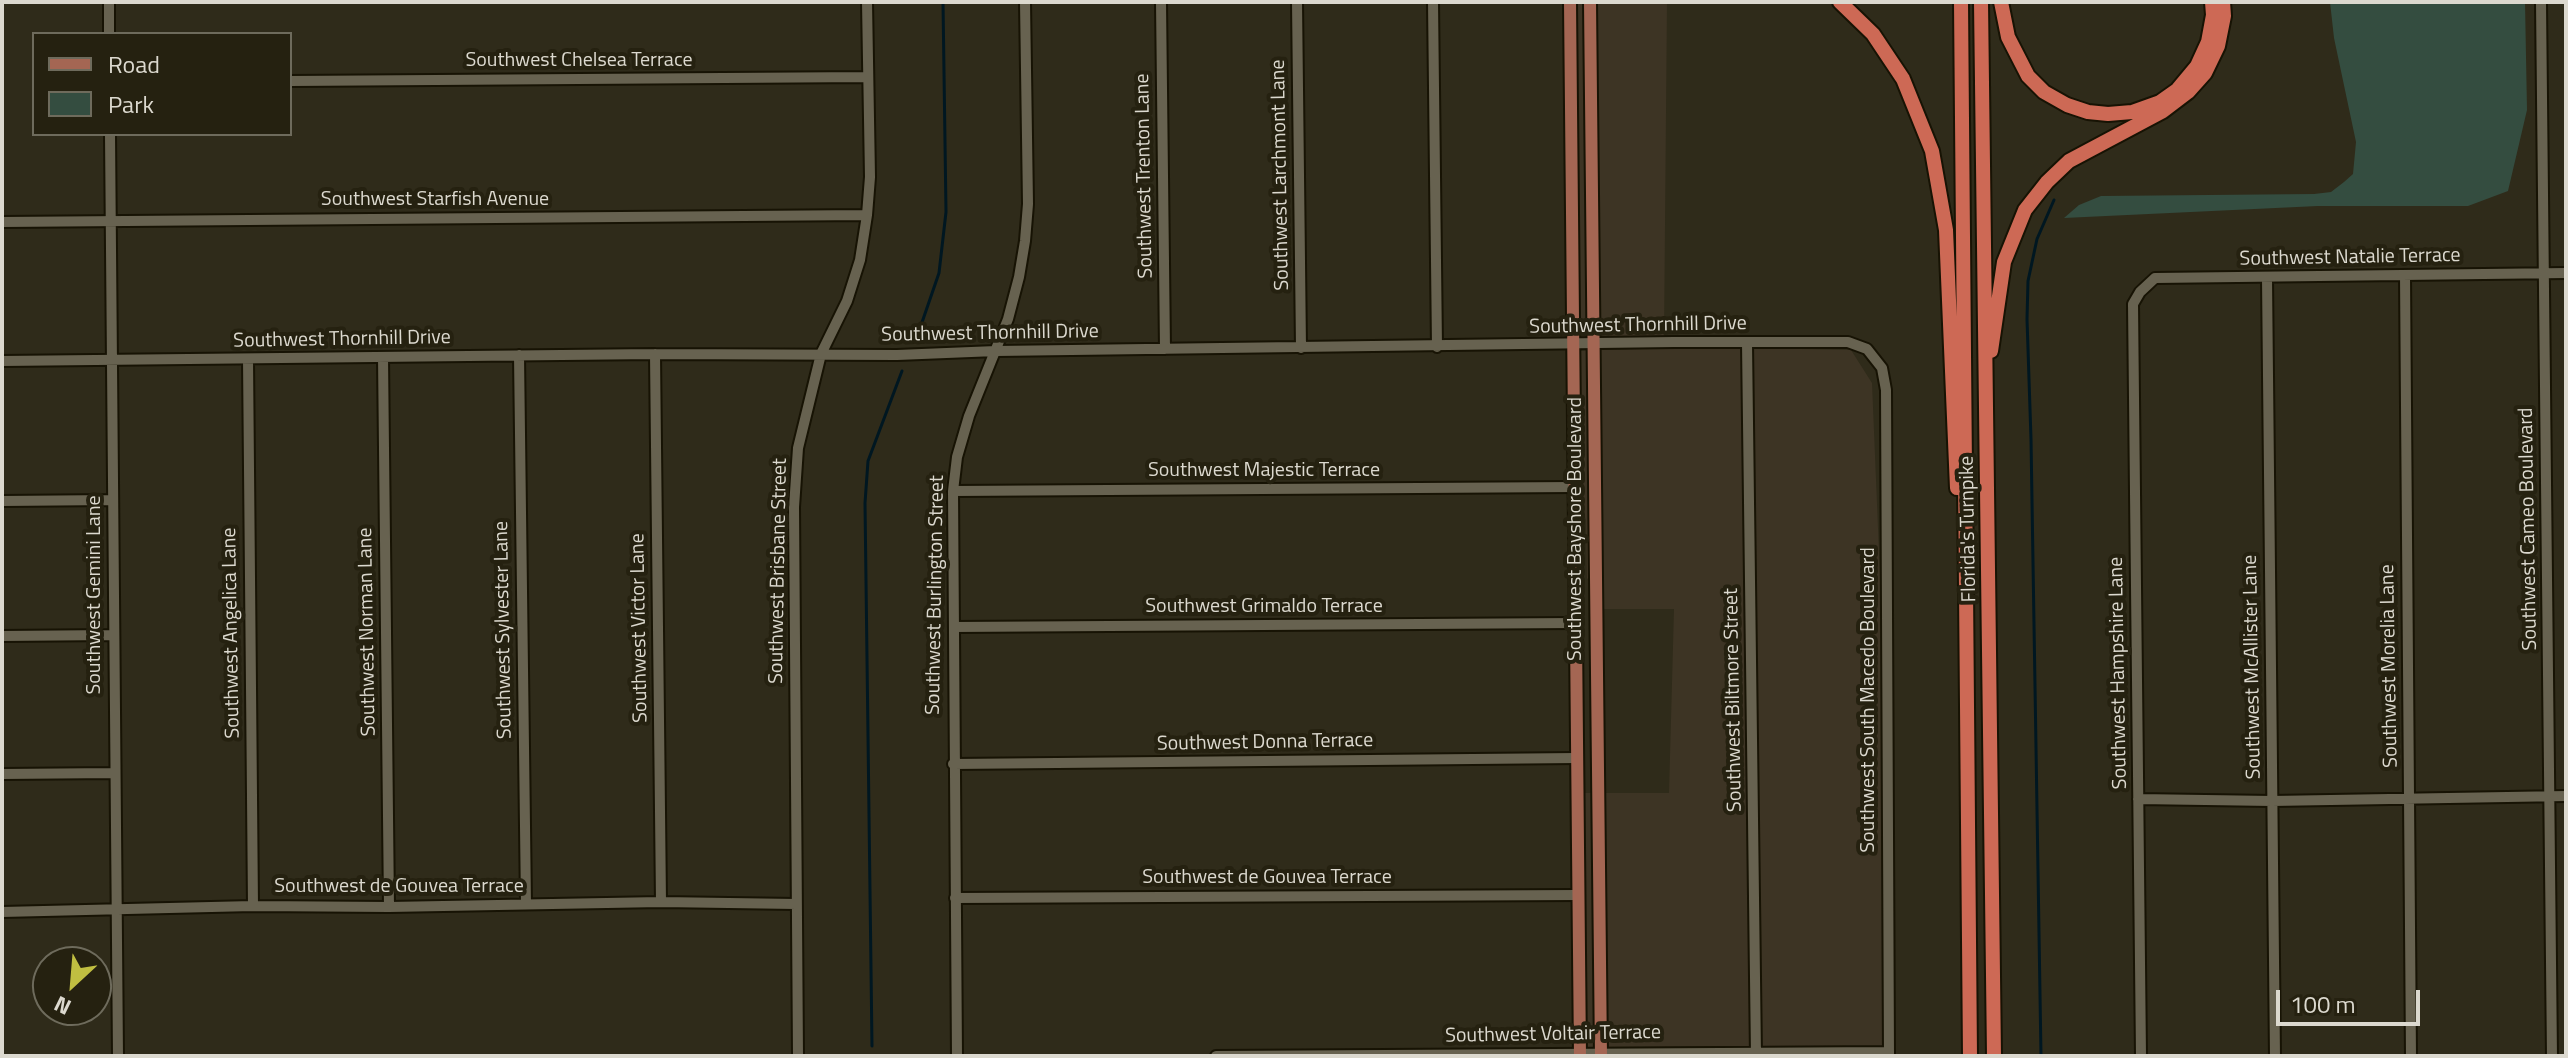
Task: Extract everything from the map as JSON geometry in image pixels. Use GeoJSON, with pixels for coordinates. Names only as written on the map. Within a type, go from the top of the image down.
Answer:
{"type":"FeatureCollection","features":[{"type":"Feature","properties":{"kind":"highway"},"geometry":{"type":"LineString","coordinates":[[1840,2],[1873,34],[1903,79],[1932,151],[1946,230],[1956,482],[1964,544]]}},
{"type":"Feature","properties":{"kind":"highway","name":"Florida's Turnpike"},"geometry":{"type":"LineString","coordinates":[[1961,2],[1970,1056]]}},
{"type":"Feature","properties":{"kind":"highway","name":"Florida's Turnpike"},"geometry":{"type":"LineString","coordinates":[[1981,2],[1994,1056]]}},
{"type":"Feature","properties":{"kind":"highway"},"geometry":{"type":"LineString","coordinates":[[2001,2],[2008,37],[2028,76],[2044,92],[2067,105],[2108,114],[2132,112],[2160,102],[2177,90],[2197,66],[2208,42],[2212,2]]}},
{"type":"Feature","properties":{"kind":"highway"},"geometry":{"type":"LineString","coordinates":[[1987,383],[2004,262],[2025,210],[2069,161],[2163,111],[2188,92],[2205,73],[2218,46],[2224,16],[2223,2]]}},
{"type":"Feature","properties":{"kind":"main road","name":"Southwest Bayshore Boulevard"},"geometry":{"type":"LineString","coordinates":[[1570,2],[1580,1054]]}},
{"type":"Feature","properties":{"kind":"main road","name":"Southwest Bayshore Boulevard"},"geometry":{"type":"LineString","coordinates":[[1590,2],[1601,1054]]}},
{"type":"Feature","properties":{"kind":"main road"},"geometry":{"type":"LineString","coordinates":[[1574,513],[1581,520],[1582,580],[1586,587],[1597,591]]}},
{"type":"Feature","properties":{"kind":"main road"},"geometry":{"type":"LineString","coordinates":[[1575,623],[1586,633],[1590,643],[1590,709],[1598,720]]}},
{"type":"Feature","properties":{"kind":"street"},"geometry":{"type":"LineString","coordinates":[[109,2],[109,32]]}},
{"type":"Feature","properties":{"kind":"street","name":"Southwest Brisbane Street"},"geometry":{"type":"LineString","coordinates":[[798,1056],[794,507],[798,448],[821,354],[847,301],[860,260],[867,215],[870,177],[867,2]]}},
{"type":"Feature","properties":{"kind":"street","name":"Southwest Burlington Street"},"geometry":{"type":"LineString","coordinates":[[957,1056],[953,491],[957,457],[969,416],[996,351],[1019,277],[1028,204],[1025,2]]}},
{"type":"Feature","properties":{"kind":"street","name":"Southwest Trenton Lane"},"geometry":{"type":"LineString","coordinates":[[1161,2],[1165,349]]}},
{"type":"Feature","properties":{"kind":"street","name":"Southwest Larchmont Lane"},"geometry":{"type":"LineString","coordinates":[[1297,2],[1301,348]]}},
{"type":"Feature","properties":{"kind":"street"},"geometry":{"type":"LineString","coordinates":[[1433,2],[1437,347]]}},
{"type":"Feature","properties":{"kind":"street","name":"Southwest Cameo Boulevard"},"geometry":{"type":"LineString","coordinates":[[2541,2],[2552,1056]]}},
{"type":"Feature","properties":{"kind":"street","name":"Southwest Chelsea Terrace"},"geometry":{"type":"LineString","coordinates":[[292,81],[868,77]]}},
{"type":"Feature","properties":{"kind":"street","name":"Southwest Gemini Lane"},"geometry":{"type":"LineString","coordinates":[[110,136],[118,1056]]}},
{"type":"Feature","properties":{"kind":"street","name":"Southwest Starfish Avenue"},"geometry":{"type":"LineString","coordinates":[[2,222],[867,215]]}},
{"type":"Feature","properties":{"kind":"street","name":"Southwest Natalie Terrace"},"geometry":{"type":"LineString","coordinates":[[2140,292],[2155,278],[2566,273]]}},
{"type":"Feature","properties":{"kind":"street","name":"Southwest Morelia Lane"},"geometry":{"type":"LineString","coordinates":[[2405,275],[2411,1056]]}},
{"type":"Feature","properties":{"kind":"street","name":"Southwest McAllister Lane"},"geometry":{"type":"LineString","coordinates":[[2267,278],[2275,1056]]}},
{"type":"Feature","properties":{"kind":"street","name":"Southwest Hampshire Lane"},"geometry":{"type":"LineString","coordinates":[[2140,292],[2133,304],[2132,325],[2141,1056]]}},
{"type":"Feature","properties":{"kind":"street","name":"Southwest Thornhill Drive"},"geometry":{"type":"LineString","coordinates":[[2,361],[1848,342],[1867,349]]}},
{"type":"Feature","properties":{"kind":"street","name":"Southwest Biltmore Street"},"geometry":{"type":"LineString","coordinates":[[1747,343],[1756,1054]]}},
{"type":"Feature","properties":{"kind":"street","name":"Southwest South Macedo Boulevard"},"geometry":{"type":"LineString","coordinates":[[1867,349],[1882,368],[1886,390],[1889,1054]]}},
{"type":"Feature","properties":{"kind":"street","name":"Southwest Victor Lane"},"geometry":{"type":"LineString","coordinates":[[655,354],[661,902]]}},
{"type":"Feature","properties":{"kind":"street","name":"Southwest Sylvester Lane"},"geometry":{"type":"LineString","coordinates":[[519,355],[526,904]]}},
{"type":"Feature","properties":{"kind":"street","name":"Southwest Norman Lane"},"geometry":{"type":"LineString","coordinates":[[383,357],[389,907]]}},
{"type":"Feature","properties":{"kind":"street","name":"Southwest Angelica Lane"},"geometry":{"type":"LineString","coordinates":[[248,359],[253,906]]}},
{"type":"Feature","properties":{"kind":"street","name":"Southwest Majestic Terrace"},"geometry":{"type":"LineString","coordinates":[[953,491],[1574,487]]}},
{"type":"Feature","properties":{"kind":"street"},"geometry":{"type":"LineString","coordinates":[[2,501],[113,500]]}},
{"type":"Feature","properties":{"kind":"street","name":"Southwest Grimaldo Terrace"},"geometry":{"type":"LineString","coordinates":[[954,627],[1575,623]]}},
{"type":"Feature","properties":{"kind":"street"},"geometry":{"type":"LineString","coordinates":[[2,636],[113,635]]}},
{"type":"Feature","properties":{"kind":"street","name":"Southwest Donna Terrace"},"geometry":{"type":"LineString","coordinates":[[953,764],[1577,758]]}},
{"type":"Feature","properties":{"kind":"street"},"geometry":{"type":"LineString","coordinates":[[2,774],[115,773]]}},
{"type":"Feature","properties":{"kind":"street"},"geometry":{"type":"LineString","coordinates":[[2138,799],[2272,801],[2566,796]]}},
{"type":"Feature","properties":{"kind":"street","name":"Southwest de Gouvea Terrace"},"geometry":{"type":"LineString","coordinates":[[955,898],[1578,895]]}},
{"type":"Feature","properties":{"kind":"street","name":"Southwest de Gouvea Terrace"},"geometry":{"type":"LineString","coordinates":[[2,912],[253,906],[661,902],[796,904]]}},
{"type":"Feature","properties":{"kind":"street","name":"Southwest Voltair Terrace"},"geometry":{"type":"LineString","coordinates":[[1216,1056],[1889,1054]]}},
{"type":"Feature","properties":{"kind":"shaded area"},"geometry":{"type":"Polygon","coordinates":[[[1576,2],[1585,2],[1590,339],[1580,340],[1576,2]]]}},
{"type":"Feature","properties":{"kind":"shaded area"},"geometry":{"type":"Polygon","coordinates":[[[1595,2],[1667,2],[1664,337],[1600,339],[1595,2]]]}},
{"type":"Feature","properties":{"kind":"shaded area"},"geometry":{"type":"Polygon","coordinates":[[[1742,348],[1751,1046],[1606,1047],[1604,793],[1669,793],[1674,609],[1602,609],[1600,350],[1742,348]]]}},
{"type":"Feature","properties":{"kind":"shaded area"},"geometry":{"type":"Polygon","coordinates":[[[1753,348],[1851,350],[1872,383],[1884,673],[1884,1046],[1761,1046],[1753,348]]]}},
{"type":"Feature","properties":{"kind":"shaded area"},"geometry":{"type":"Polygon","coordinates":[[[1590,350],[1591,583],[1587,578],[1586,520],[1583,513],[1580,351],[1590,350]]]}},
{"type":"Feature","properties":{"kind":"shaded area"},"geometry":{"type":"Polygon","coordinates":[[[1582,793],[1594,793],[1596,1047],[1586,1047],[1582,793]]]}},
{"type":"Feature","properties":{"kind":"green space"},"geometry":{"type":"Polygon","coordinates":[[[2330,2],[2525,2],[2527,110],[2508,191],[2468,206],[2318,206],[2064,218],[2079,205],[2101,196],[2314,194],[2331,192],[2344,182],[2353,174],[2356,142],[2334,38],[2330,2]]]}},
{"type":"Feature","properties":{"kind":"waterway"},"geometry":{"type":"LineString","coordinates":[[918,334],[939,273],[946,212],[943,2]]}},
{"type":"Feature","properties":{"kind":"waterway"},"geometry":{"type":"LineString","coordinates":[[2041,1056],[2027,319],[2028,281],[2037,239],[2054,200]]}},
{"type":"Feature","properties":{"kind":"waterway"},"geometry":{"type":"LineString","coordinates":[[872,1046],[865,503],[868,461],[902,371]]}}]}
